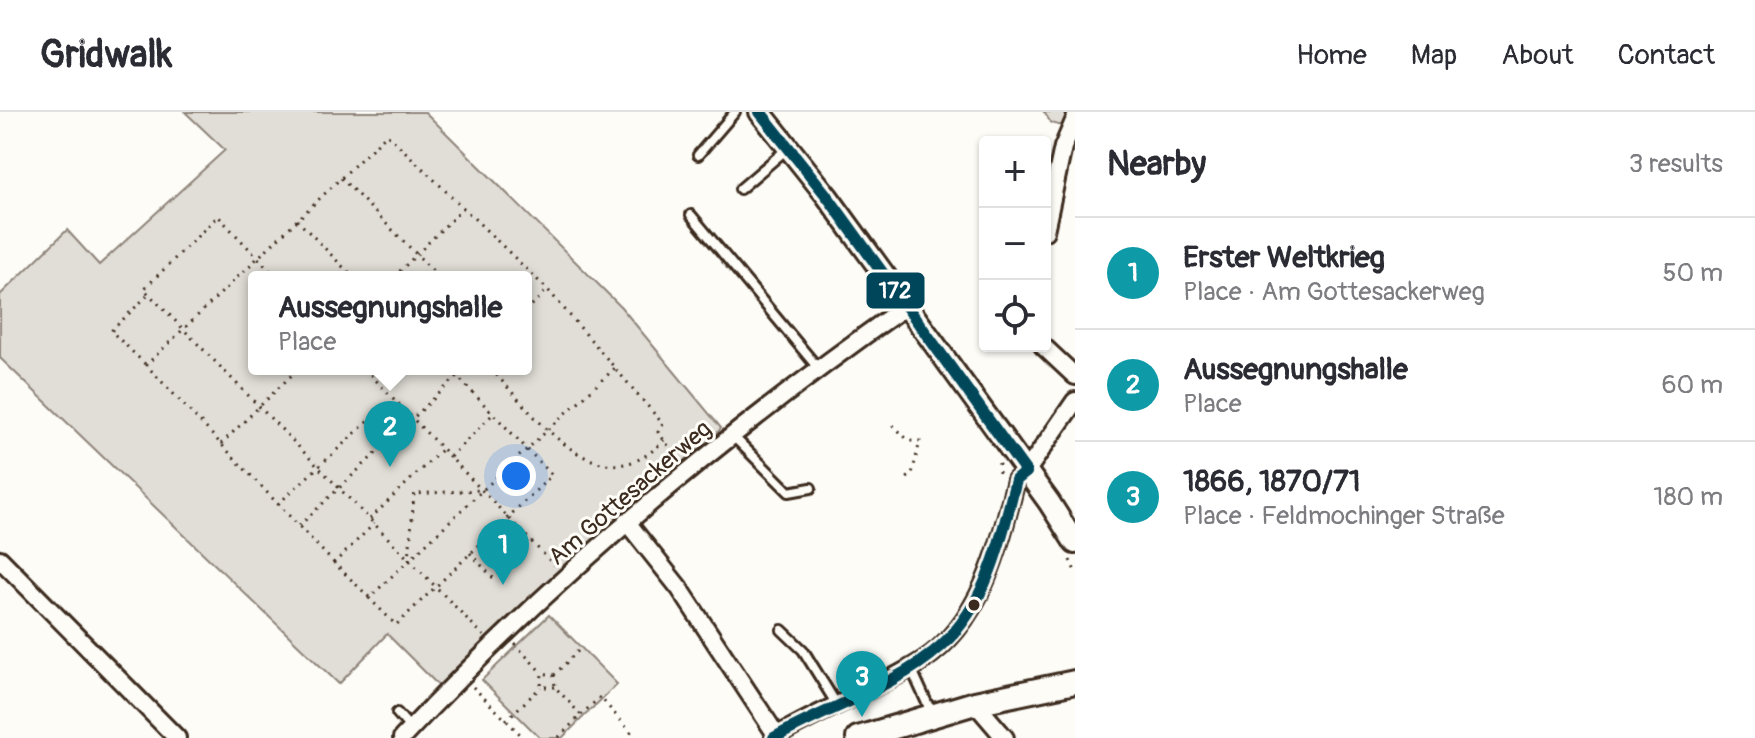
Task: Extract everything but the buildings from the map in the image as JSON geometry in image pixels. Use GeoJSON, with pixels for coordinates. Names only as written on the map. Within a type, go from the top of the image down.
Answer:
{"type":"FeatureCollection","features":[{"type":"Feature","properties":{"kind":"main road"},"geometry":{"type":"LineString","coordinates":[[858,738],[975,703],[1075,682]]}},
{"type":"Feature","properties":{"kind":"street"},"geometry":{"type":"LineString","coordinates":[[760,112],[906,306],[1075,543]]}},
{"type":"Feature","properties":{"kind":"street"},"geometry":{"type":"LineString","coordinates":[[1050,208],[1063,147],[1075,119]]}},
{"type":"Feature","properties":{"kind":"street","name":"Am Gottesackerweg"},"geometry":{"type":"LineString","coordinates":[[407,733],[626,521],[818,368],[906,306]]}},
{"type":"Feature","properties":{"kind":"street"},"geometry":{"type":"LineString","coordinates":[[1049,352],[1075,376]]}},
{"type":"Feature","properties":{"kind":"street"},"geometry":{"type":"LineString","coordinates":[[626,521],[680,589],[775,737],[911,667],[940,646],[980,592],[1001,542],[1016,480],[1026,472],[1075,401]]}},
{"type":"Feature","properties":{"kind":"street"},"geometry":{"type":"LineString","coordinates":[[0,559],[177,738]]}},
{"type":"Feature","properties":{"kind":"street"},"geometry":{"type":"LineString","coordinates":[[975,703],[1005,738]]}},
{"type":"Feature","properties":{"kind":"lane"},"geometry":{"type":"LineString","coordinates":[[698,155],[735,112]]}},
{"type":"Feature","properties":{"kind":"lane"},"geometry":{"type":"LineString","coordinates":[[740,189],[789,148]]}},
{"type":"Feature","properties":{"kind":"lane"},"geometry":{"type":"LineString","coordinates":[[691,215],[818,368]]}},
{"type":"Feature","properties":{"kind":"lane"},"geometry":{"type":"LineString","coordinates":[[733,436],[789,492],[811,488]]}},
{"type":"Feature","properties":{"kind":"lane"},"geometry":{"type":"LineString","coordinates":[[782,630],[803,650],[837,705]]}},
{"type":"Feature","properties":{"kind":"lane"},"geometry":{"type":"LineString","coordinates":[[911,667],[933,715]]}},
{"type":"Feature","properties":{"kind":"lane"},"geometry":{"type":"LineString","coordinates":[[397,713],[407,733]]}},
{"type":"Feature","properties":{"kind":"path"},"geometry":{"type":"LineString","coordinates":[[146,365],[387,134],[528,271]]}},
{"type":"Feature","properties":{"kind":"path"},"geometry":{"type":"LineString","coordinates":[[341,178],[433,271]]}},
{"type":"Feature","properties":{"kind":"path"},"geometry":{"type":"LineString","coordinates":[[400,271],[463,208]]}},
{"type":"Feature","properties":{"kind":"path"},"geometry":{"type":"LineString","coordinates":[[270,271],[218,216],[144,289],[435,586],[542,673],[554,675]]}},
{"type":"Feature","properties":{"kind":"path"},"geometry":{"type":"LineString","coordinates":[[297,220],[347,271]]}},
{"type":"Feature","properties":{"kind":"path"},"geometry":{"type":"LineString","coordinates":[[532,275],[663,424],[658,432],[688,472]]}},
{"type":"Feature","properties":{"kind":"path"},"geometry":{"type":"LineString","coordinates":[[532,305],[548,290]]}},
{"type":"Feature","properties":{"kind":"path"},"geometry":{"type":"LineString","coordinates":[[149,294],[111,331],[146,365],[334,563],[396,625],[552,475],[457,377],[299,526]]}},
{"type":"Feature","properties":{"kind":"path"},"geometry":{"type":"LineString","coordinates":[[369,598],[615,368]]}},
{"type":"Feature","properties":{"kind":"path"},"geometry":{"type":"LineString","coordinates":[[221,444],[292,375]]}},
{"type":"Feature","properties":{"kind":"path"},"geometry":{"type":"LineString","coordinates":[[371,375],[566,578]]}},
{"type":"Feature","properties":{"kind":"path"},"geometry":{"type":"LineString","coordinates":[[497,375],[570,451],[610,466],[652,452],[664,440]]}},
{"type":"Feature","properties":{"kind":"path"},"geometry":{"type":"LineString","coordinates":[[278,504],[377,413],[402,427]]}},
{"type":"Feature","properties":{"kind":"path"},"geometry":{"type":"LineString","coordinates":[[450,457],[491,416]]}},
{"type":"Feature","properties":{"kind":"path"},"geometry":{"type":"LineString","coordinates":[[893,425],[909,441],[920,441],[912,474],[905,480]]}},
{"type":"Feature","properties":{"kind":"path"},"geometry":{"type":"LineString","coordinates":[[370,519],[442,449]]}},
{"type":"Feature","properties":{"kind":"path"},"geometry":{"type":"LineString","coordinates":[[998,458],[999,480]]}},
{"type":"Feature","properties":{"kind":"path"},"geometry":{"type":"LineString","coordinates":[[405,485],[414,494],[482,490]]}},
{"type":"Feature","properties":{"kind":"path"},"geometry":{"type":"LineString","coordinates":[[409,560],[414,494]]}},
{"type":"Feature","properties":{"kind":"path"},"geometry":{"type":"LineString","coordinates":[[334,563],[374,524]]}},
{"type":"Feature","properties":{"kind":"path"},"geometry":{"type":"LineString","coordinates":[[470,553],[497,582]]}},
{"type":"Feature","properties":{"kind":"path"},"geometry":{"type":"LineString","coordinates":[[579,650],[554,675],[555,687],[581,715]]}},
{"type":"Feature","properties":{"kind":"path"},"geometry":{"type":"LineString","coordinates":[[506,720],[541,687],[542,673]]}},
{"type":"Feature","properties":{"kind":"path"},"geometry":{"type":"LineString","coordinates":[[464,678],[524,738]]}},
{"type":"Feature","properties":{"kind":"path"},"geometry":{"type":"LineString","coordinates":[[541,687],[555,687]]}},
{"type":"Feature","properties":{"kind":"path"},"geometry":{"type":"LineString","coordinates":[[558,738],[600,697],[636,738]]}},
{"type":"Feature","properties":{"kind":"shaded area"},"geometry":{"type":"Polygon","coordinates":[[[185,112],[425,112],[621,307],[721,428],[709,444],[619,519],[443,690],[387,634],[339,684],[0,358],[0,295],[67,230],[99,265],[225,150],[185,112]]]}},
{"type":"Feature","properties":{"kind":"shaded area"},"geometry":{"type":"Polygon","coordinates":[[[1044,112],[1071,112],[1066,127],[1051,123],[1044,112]]]}},
{"type":"Feature","properties":{"kind":"shaded area"},"geometry":{"type":"Polygon","coordinates":[[[549,615],[617,684],[562,738],[540,738],[482,680],[549,615]]]}},
{"type":"Feature","properties":{"kind":"transit line","name":"172"},"geometry":{"type":"LineString","coordinates":[[760,112],[827,196],[1026,472]]}},
{"type":"Feature","properties":{"kind":"transit line","name":"172"},"geometry":{"type":"LineString","coordinates":[[774,738],[903,674],[941,646],[970,611],[981,590],[998,547],[1016,480],[1026,472]]}},
{"type":"Feature","properties":{"kind":"place","name":"Aussegnungshalle"},"geometry":{"type":"Point","coordinates":[390,467]}},
{"type":"Feature","properties":{"kind":"place","name":"Erster Weltkrieg"},"geometry":{"type":"Point","coordinates":[503,585]}},
{"type":"Feature","properties":{"kind":"place","name":"1866, 1870/71"},"geometry":{"type":"Point","coordinates":[862,717]}}]}
